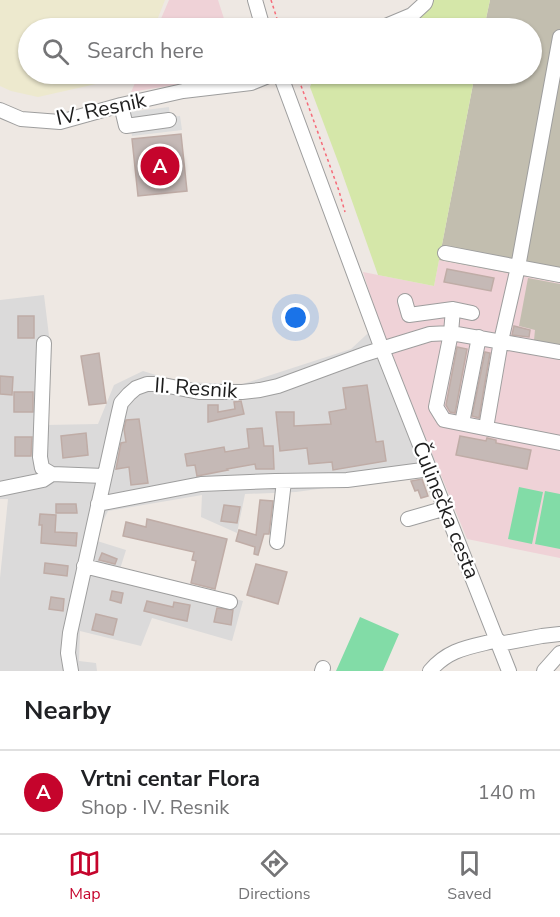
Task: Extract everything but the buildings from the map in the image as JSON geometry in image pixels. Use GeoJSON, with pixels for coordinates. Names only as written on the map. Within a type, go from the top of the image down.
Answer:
{"type":"FeatureCollection","features":[{"type":"Feature","properties":{"kind":"street"},"geometry":{"type":"LineString","coordinates":[[255,0],[260,18]]}},
{"type":"Feature","properties":{"kind":"street"},"geometry":{"type":"LineString","coordinates":[[405,18],[412,15],[426,0]]}},
{"type":"Feature","properties":{"kind":"street"},"geometry":{"type":"LineString","coordinates":[[486,428],[560,36]]}},
{"type":"Feature","properties":{"kind":"street","name":"IV. Resnik"},"geometry":{"type":"LineString","coordinates":[[0,110],[21,119],[60,122],[183,91],[242,84]]}},
{"type":"Feature","properties":{"kind":"street","name":"Čulinečka cesta"},"geometry":{"type":"LineString","coordinates":[[284,84],[382,349],[509,671]]}},
{"type":"Feature","properties":{"kind":"street"},"geometry":{"type":"LineString","coordinates":[[121,105],[126,126],[169,120]]}},
{"type":"Feature","properties":{"kind":"street"},"geometry":{"type":"LineString","coordinates":[[445,253],[560,275]]}},
{"type":"Feature","properties":{"kind":"street"},"geometry":{"type":"LineString","coordinates":[[405,301],[409,315],[453,309],[472,313]]}},
{"type":"Feature","properties":{"kind":"street"},"geometry":{"type":"LineString","coordinates":[[453,309],[451,333],[436,407],[444,420],[560,443]]}},
{"type":"Feature","properties":{"kind":"street"},"geometry":{"type":"LineString","coordinates":[[382,349],[430,334],[451,333],[560,352]]}},
{"type":"Feature","properties":{"kind":"street"},"geometry":{"type":"LineString","coordinates":[[462,423],[479,337]]}},
{"type":"Feature","properties":{"kind":"street"},"geometry":{"type":"LineString","coordinates":[[44,343],[40,457],[42,468],[52,474],[104,476]]}},
{"type":"Feature","properties":{"kind":"street","name":"II. Resnik"},"geometry":{"type":"LineString","coordinates":[[71,671],[68,653],[70,633],[121,403],[136,388],[147,384],[199,392],[242,393],[260,390],[382,349]]}},
{"type":"Feature","properties":{"kind":"street"},"geometry":{"type":"LineString","coordinates":[[98,504],[201,484],[346,480],[430,469]]}},
{"type":"Feature","properties":{"kind":"street"},"geometry":{"type":"LineString","coordinates":[[0,489],[43,480],[52,474]]}},
{"type":"Feature","properties":{"kind":"street"},"geometry":{"type":"LineString","coordinates":[[277,542],[284,481]]}},
{"type":"Feature","properties":{"kind":"street"},"geometry":{"type":"LineString","coordinates":[[408,519],[446,508]]}},
{"type":"Feature","properties":{"kind":"street"},"geometry":{"type":"LineString","coordinates":[[84,566],[230,602]]}},
{"type":"Feature","properties":{"kind":"street"},"geometry":{"type":"LineString","coordinates":[[430,671],[436,663],[453,652],[498,642],[560,634]]}},
{"type":"Feature","properties":{"kind":"street"},"geometry":{"type":"LineString","coordinates":[[544,671],[560,654]]}},
{"type":"Feature","properties":{"kind":"path"},"geometry":{"type":"LineString","coordinates":[[270,0],[276,18]]}},
{"type":"Feature","properties":{"kind":"path"},"geometry":{"type":"LineString","coordinates":[[300,84],[345,212]]}},
{"type":"Feature","properties":{"kind":"shaded area"},"geometry":{"type":"Polygon","coordinates":[[[0,0],[165,0],[158,18],[18,18],[18,84],[96,84],[38,97],[0,86],[0,0]]]}},
{"type":"Feature","properties":{"kind":"shaded area"},"geometry":{"type":"Polygon","coordinates":[[[169,0],[218,0],[224,18],[161,18],[169,0]]]}},
{"type":"Feature","properties":{"kind":"shaded area"},"geometry":{"type":"Polygon","coordinates":[[[490,0],[560,0],[560,283],[439,260],[473,84],[542,84],[542,18],[486,18],[490,0]]]}},
{"type":"Feature","properties":{"kind":"shaded area"},"geometry":{"type":"Polygon","coordinates":[[[135,84],[180,84],[131,92],[135,84]]]}},
{"type":"Feature","properties":{"kind":"shaded area"},"geometry":{"type":"Polygon","coordinates":[[[169,107],[170,117],[180,116],[182,130],[132,136],[129,112],[169,107]]]}},
{"type":"Feature","properties":{"kind":"shaded area"},"geometry":{"type":"Polygon","coordinates":[[[439,260],[560,283],[560,558],[467,539],[379,323],[363,272],[434,286],[439,260]]]}},
{"type":"Feature","properties":{"kind":"shaded area"},"geometry":{"type":"Polygon","coordinates":[[[528,278],[560,284],[560,345],[534,340],[535,330],[519,326],[528,278]]]}},
{"type":"Feature","properties":{"kind":"shaded area"},"geometry":{"type":"Polygon","coordinates":[[[44,295],[50,344],[46,425],[98,424],[114,385],[143,371],[178,382],[243,384],[351,349],[379,323],[441,472],[296,492],[245,494],[237,533],[201,517],[202,495],[108,511],[94,540],[126,550],[120,569],[243,601],[232,641],[152,618],[141,646],[80,631],[79,661],[96,663],[97,671],[0,671],[0,578],[8,499],[0,499],[0,300],[44,295]]]}},
{"type":"Feature","properties":{"kind":"green space"},"geometry":{"type":"Polygon","coordinates":[[[432,0],[490,0],[486,18],[417,18],[430,9],[432,0]]]}},
{"type":"Feature","properties":{"kind":"green space"},"geometry":{"type":"Polygon","coordinates":[[[311,84],[473,84],[434,286],[378,275],[310,87],[311,84]]]}},
{"type":"Feature","properties":{"kind":"green space"},"geometry":{"type":"Polygon","coordinates":[[[519,487],[543,492],[532,544],[508,539],[519,487]]]}},
{"type":"Feature","properties":{"kind":"green space"},"geometry":{"type":"Polygon","coordinates":[[[545,491],[560,494],[560,549],[535,544],[545,491]]]}},
{"type":"Feature","properties":{"kind":"green space"},"geometry":{"type":"Polygon","coordinates":[[[360,617],[399,634],[383,671],[336,671],[360,617]]]}},
{"type":"Feature","properties":{"kind":"place","name":"Vrtni centar Flora"},"geometry":{"type":"Point","coordinates":[160,166]}}]}
